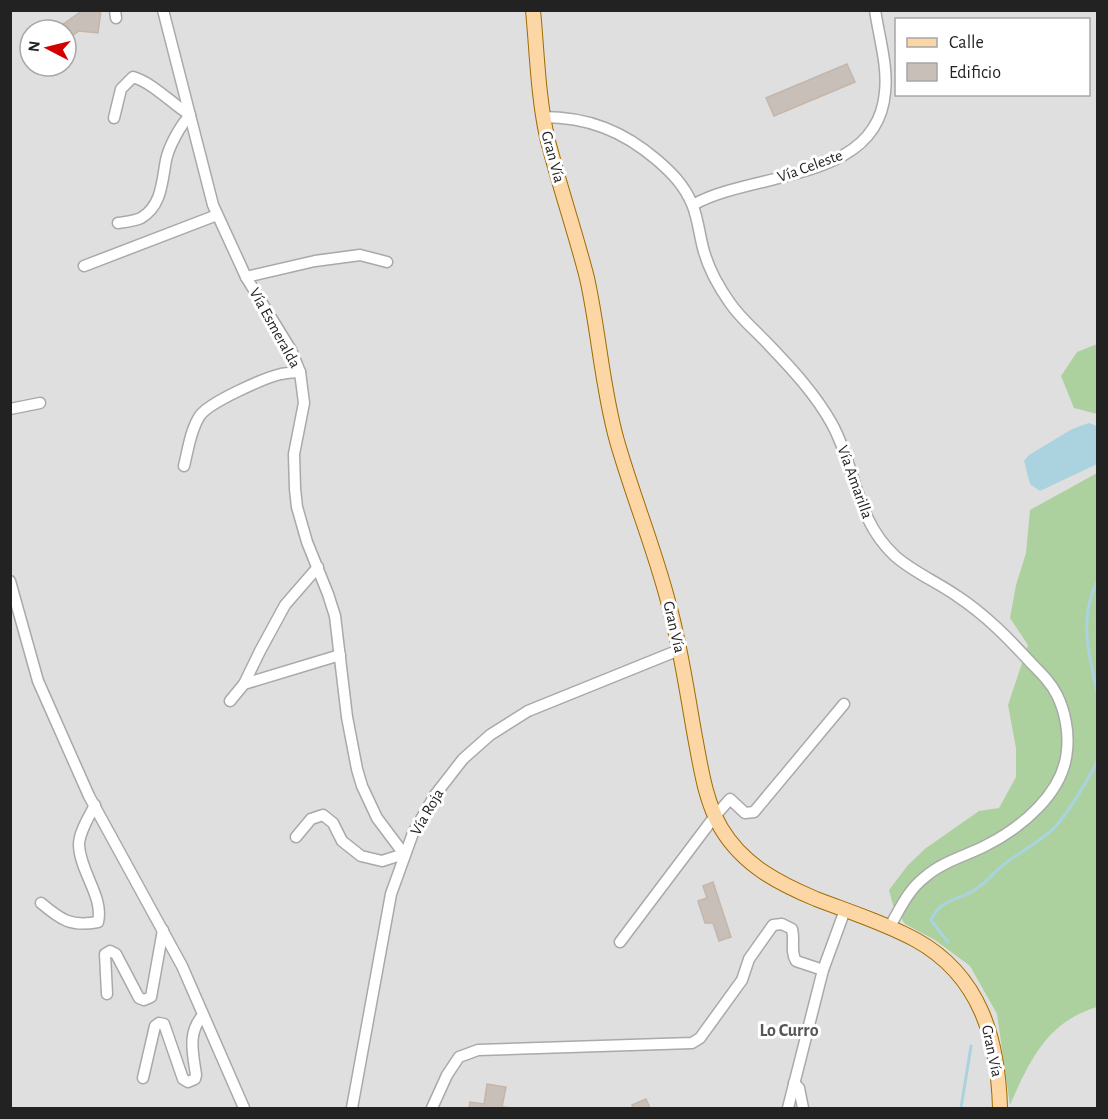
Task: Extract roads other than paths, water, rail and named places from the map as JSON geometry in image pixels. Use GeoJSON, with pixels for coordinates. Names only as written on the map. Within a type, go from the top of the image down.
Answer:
{"type":"FeatureCollection","features":[{"type":"Feature","properties":{"kind":"main road","name":"Gran Vía"},"geometry":{"type":"LineString","coordinates":[[533,10],[543,117],[587,279],[608,406],[627,473],[658,566],[679,650],[703,780],[714,816],[739,852],[761,872],[787,886],[919,942],[953,970],[972,994],[992,1037],[1000,1108]]}},
{"type":"Feature","properties":{"kind":"street","name":"Vía Esmeralda"},"geometry":{"type":"LineString","coordinates":[[163,10],[217,215],[246,277],[291,350],[300,372],[304,403],[296,437],[294,463],[295,489],[301,525],[335,616],[353,752],[362,786],[377,818],[404,854]]}},
{"type":"Feature","properties":{"kind":"street","name":"Vía Celeste"},"geometry":{"type":"LineString","coordinates":[[693,205],[708,196],[794,175],[843,156],[869,135],[880,116],[885,94],[885,72],[875,10]]}},
{"type":"Feature","properties":{"kind":"street"},"geometry":{"type":"LineString","coordinates":[[114,118],[121,89],[134,76],[147,81],[157,92],[190,115],[184,121],[167,158],[158,201],[141,218],[118,223]]}},
{"type":"Feature","properties":{"kind":"street","name":"Vía Amarilla"},"geometry":{"type":"LineString","coordinates":[[543,117],[587,121],[625,136],[647,151],[675,176],[693,205],[704,251],[715,279],[742,319],[774,351],[822,408],[842,442],[861,507],[880,540],[900,560],[965,601],[1004,633],[1050,682],[1058,698],[1064,717],[1067,752],[1062,772],[1054,787],[1023,821],[1004,835],[923,878],[910,892],[889,928]]}},
{"type":"Feature","properties":{"kind":"street"},"geometry":{"type":"LineString","coordinates":[[84,266],[217,215]]}},
{"type":"Feature","properties":{"kind":"street"},"geometry":{"type":"LineString","coordinates":[[246,277],[315,261],[360,255],[387,262]]}},
{"type":"Feature","properties":{"kind":"street"},"geometry":{"type":"LineString","coordinates":[[184,466],[191,434],[200,415],[216,402],[280,374],[300,372]]}},
{"type":"Feature","properties":{"kind":"street"},"geometry":{"type":"LineString","coordinates":[[10,409],[40,403]]}},
{"type":"Feature","properties":{"kind":"street"},"geometry":{"type":"LineString","coordinates":[[230,701],[244,684],[285,605],[318,567]]}},
{"type":"Feature","properties":{"kind":"street"},"geometry":{"type":"LineString","coordinates":[[10,581],[38,681],[120,855],[182,966],[244,1108]]}},
{"type":"Feature","properties":{"kind":"street","name":"Vía Roja"},"geometry":{"type":"LineString","coordinates":[[352,1108],[386,915],[404,854],[424,813],[448,776],[489,735],[528,711],[679,650]]}},
{"type":"Feature","properties":{"kind":"street"},"geometry":{"type":"LineString","coordinates":[[244,684],[340,655]]}},
{"type":"Feature","properties":{"kind":"street"},"geometry":{"type":"LineString","coordinates":[[620,942],[714,816],[730,799],[745,813],[754,812],[844,704]]}},
{"type":"Feature","properties":{"kind":"street"},"geometry":{"type":"LineString","coordinates":[[41,903],[60,919],[86,925],[98,922],[101,911],[85,870],[79,843],[84,826],[95,805]]}},
{"type":"Feature","properties":{"kind":"street"},"geometry":{"type":"LineString","coordinates":[[296,837],[311,819],[323,815],[333,823],[342,841],[361,856],[382,861],[404,854]]}},
{"type":"Feature","properties":{"kind":"street"},"geometry":{"type":"LineString","coordinates":[[788,1108],[823,970],[845,910]]}},
{"type":"Feature","properties":{"kind":"street"},"geometry":{"type":"LineString","coordinates":[[432,1108],[447,1075],[459,1057],[478,1050],[692,1043],[700,1038],[741,981],[749,959],[773,925],[782,924],[792,929],[794,937],[792,955],[796,961],[823,970]]}},
{"type":"Feature","properties":{"kind":"street"},"geometry":{"type":"LineString","coordinates":[[107,994],[105,954],[110,951],[116,954],[139,998],[144,1000],[151,997],[163,930]]}},
{"type":"Feature","properties":{"kind":"street"},"geometry":{"type":"LineString","coordinates":[[143,1078],[155,1026],[159,1023],[164,1024],[183,1079],[188,1082],[195,1079],[192,1036],[203,1015]]}},
{"type":"Feature","properties":{"kind":"street"},"geometry":{"type":"LineString","coordinates":[[794,1083],[799,1088],[803,1108]]}},
{"type":"Feature","properties":{"kind":"water"},"geometry":{"type":"Polygon","coordinates":[[[1089,423],[1097,426],[1097,464],[1040,491],[1030,484],[1024,461],[1029,455],[1072,429],[1089,423]]]}},
{"type":"Feature","properties":{"kind":"waterway"},"geometry":{"type":"LineString","coordinates":[[1098,580],[1088,609],[1087,623],[1089,652],[1098,696]]}},
{"type":"Feature","properties":{"kind":"waterway"},"geometry":{"type":"LineString","coordinates":[[948,942],[931,920],[935,913],[946,903],[979,887],[1003,865],[1052,830],[1077,796],[1098,759]]}},
{"type":"Feature","properties":{"kind":"waterway"},"geometry":{"type":"LineString","coordinates":[[961,1108],[971,1046]]}},
{"type":"Feature","properties":{"kind":"district","name":"Lo Curro"},"geometry":{"type":"Point","coordinates":[789,1031]}}]}
